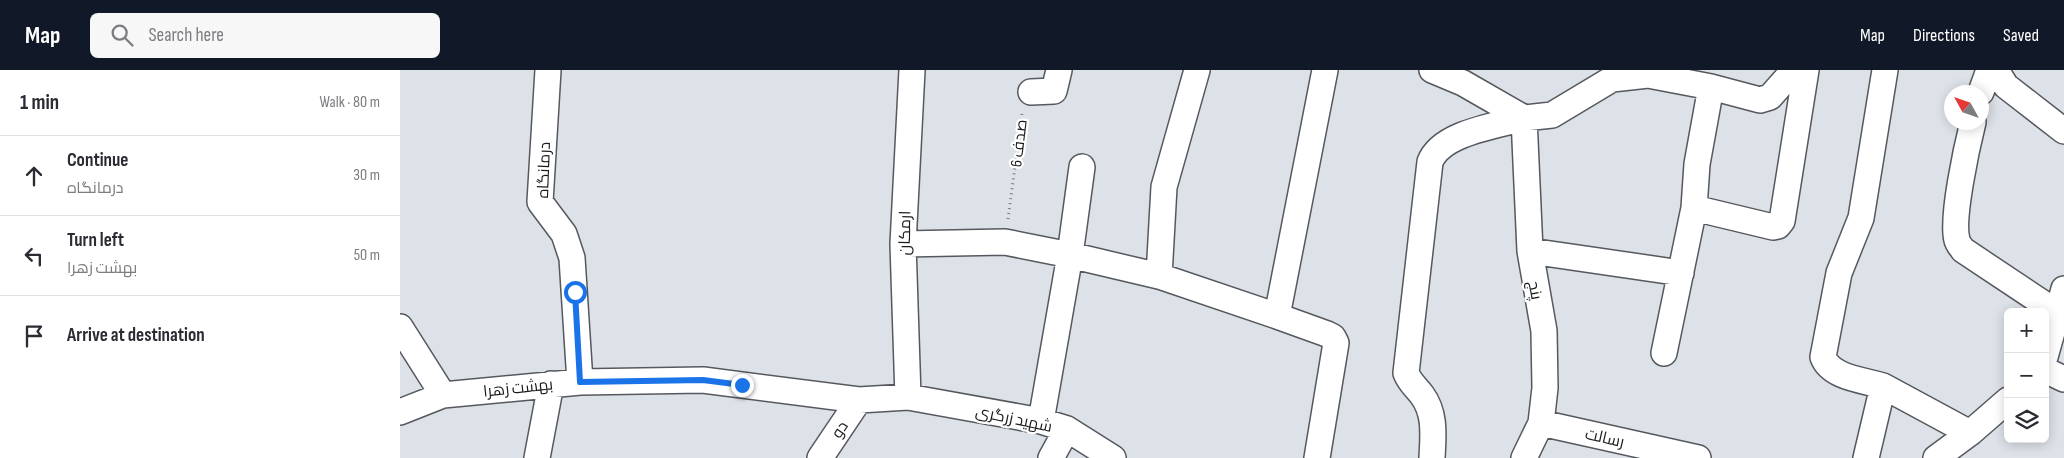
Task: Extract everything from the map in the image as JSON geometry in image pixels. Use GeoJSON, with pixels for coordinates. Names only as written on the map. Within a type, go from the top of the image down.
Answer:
{"type":"FeatureCollection","features":[{"type":"Feature","properties":{"kind":"street","name":"درمانگاه"},"geometry":{"type":"LineString","coordinates":[[548,70],[540,202],[564,234],[572,258],[580,382]]}},
{"type":"Feature","properties":{"kind":"street","name":"ارمکان"},"geometry":{"type":"LineString","coordinates":[[908,397],[903,244],[912,70]]}},
{"type":"Feature","properties":{"kind":"street"},"geometry":{"type":"LineString","coordinates":[[1031,92],[1054,91],[1059,70]]}},
{"type":"Feature","properties":{"kind":"street"},"geometry":{"type":"LineString","coordinates":[[1158,276],[1164,187],[1197,70]]}},
{"type":"Feature","properties":{"kind":"street"},"geometry":{"type":"LineString","coordinates":[[1277,316],[1324,70]]}},
{"type":"Feature","properties":{"kind":"street"},"geometry":{"type":"LineString","coordinates":[[1432,70],[1463,83],[1524,118]]}},
{"type":"Feature","properties":{"kind":"street"},"geometry":{"type":"LineString","coordinates":[[1432,458],[1432,416],[1426,401],[1409,382],[1406,373],[1430,162],[1434,152],[1442,144],[1454,138],[1524,118],[1552,115],[1612,79],[1648,75],[1711,87],[1760,100],[1770,97],[1794,70]]}},
{"type":"Feature","properties":{"kind":"street"},"geometry":{"type":"LineString","coordinates":[[1694,208],[1778,226],[1782,221],[1806,70]]}},
{"type":"Feature","properties":{"kind":"street"},"geometry":{"type":"LineString","coordinates":[[1885,70],[1861,218],[1839,273],[1823,358],[1827,367],[1835,372],[1883,386],[1970,433]]}},
{"type":"Feature","properties":{"kind":"street"},"geometry":{"type":"LineString","coordinates":[[1983,85],[1988,70]]}},
{"type":"Feature","properties":{"kind":"street"},"geometry":{"type":"LineString","coordinates":[[1996,70],[2006,86],[2064,131]]}},
{"type":"Feature","properties":{"kind":"street"},"geometry":{"type":"LineString","coordinates":[[1664,353],[1694,208],[1697,164],[1711,87]]}},
{"type":"Feature","properties":{"kind":"street","name":"پنج"},"geometry":{"type":"LineString","coordinates":[[1524,118],[1530,251],[1544,331],[1545,388],[1541,423],[1524,458]]}},
{"type":"Feature","properties":{"kind":"street"},"geometry":{"type":"LineString","coordinates":[[1971,130],[1960,188],[1955,231],[1957,242],[1963,250],[2056,312]]}},
{"type":"Feature","properties":{"kind":"street"},"geometry":{"type":"LineString","coordinates":[[1041,421],[1070,255],[1082,167]]}},
{"type":"Feature","properties":{"kind":"street"},"geometry":{"type":"LineString","coordinates":[[903,244],[1005,242],[1070,255],[1158,276],[1333,337],[1336,343],[1317,458]]}},
{"type":"Feature","properties":{"kind":"street"},"geometry":{"type":"LineString","coordinates":[[1530,251],[1681,273]]}},
{"type":"Feature","properties":{"kind":"street"},"geometry":{"type":"LineString","coordinates":[[2046,353],[2064,289]]}},
{"type":"Feature","properties":{"kind":"street"},"geometry":{"type":"LineString","coordinates":[[400,327],[443,395]]}},
{"type":"Feature","properties":{"kind":"street"},"geometry":{"type":"LineString","coordinates":[[2049,372],[2064,379]]}},
{"type":"Feature","properties":{"kind":"street","name":"بهشت زهرا"},"geometry":{"type":"LineString","coordinates":[[400,412],[443,395],[580,382],[703,380],[859,400],[908,397]]}},
{"type":"Feature","properties":{"kind":"street"},"geometry":{"type":"LineString","coordinates":[[537,458],[551,384]]}},
{"type":"Feature","properties":{"kind":"street"},"geometry":{"type":"LineString","coordinates":[[1866,458],[1883,386]]}},
{"type":"Feature","properties":{"kind":"street","name":"شهید زرگری"},"geometry":{"type":"LineString","coordinates":[[908,397],[1041,421],[1067,429],[1113,458]]}},
{"type":"Feature","properties":{"kind":"street","name":"دو"},"geometry":{"type":"LineString","coordinates":[[820,458],[859,400]]}},
{"type":"Feature","properties":{"kind":"street"},"geometry":{"type":"LineString","coordinates":[[1936,458],[1970,433],[2004,403]]}},
{"type":"Feature","properties":{"kind":"street","name":"رسالت"},"geometry":{"type":"LineString","coordinates":[[1541,423],[1667,455],[1698,458]]}},
{"type":"Feature","properties":{"kind":"street"},"geometry":{"type":"LineString","coordinates":[[1051,458],[1067,429]]}},
{"type":"Feature","properties":{"kind":"path","name":"صدف 6"},"geometry":{"type":"LineString","coordinates":[[1005,242],[1024,97],[1031,92]]}},
{"type":"Feature","properties":{"kind":"route"},"geometry":{"type":"LineString","coordinates":[[575,292],[580,382],[703,380],[742,385]]}}]}
